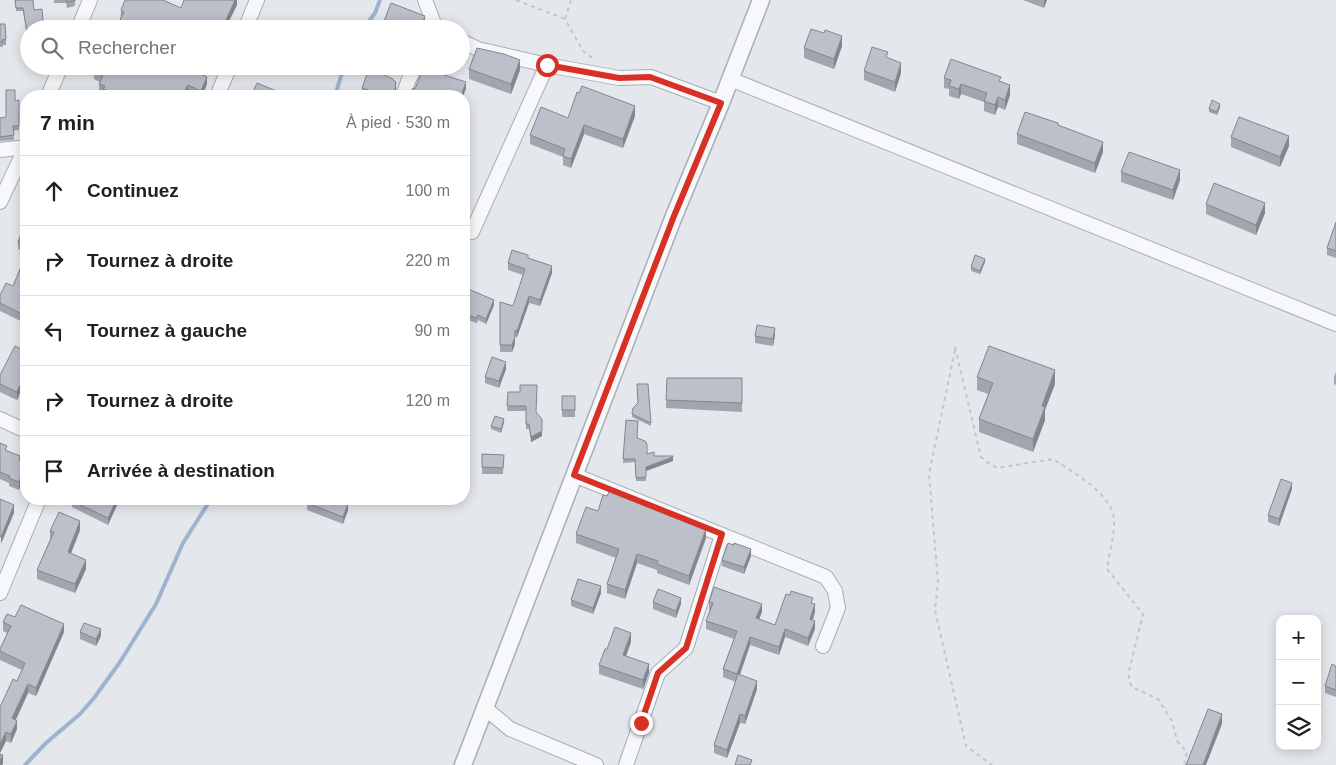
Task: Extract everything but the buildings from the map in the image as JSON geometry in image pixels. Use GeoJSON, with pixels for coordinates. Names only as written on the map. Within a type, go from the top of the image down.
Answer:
{"type":"FeatureCollection","features":[{"type":"Feature","properties":{"kind":"street"},"geometry":{"type":"LineString","coordinates":[[82,20],[90,0]]}},
{"type":"Feature","properties":{"kind":"street"},"geometry":{"type":"LineString","coordinates":[[249,20],[257,0]]}},
{"type":"Feature","properties":{"kind":"street"},"geometry":{"type":"LineString","coordinates":[[425,0],[433,20]]}},
{"type":"Feature","properties":{"kind":"street"},"geometry":{"type":"LineString","coordinates":[[463,765],[674,216],[761,0]]}},
{"type":"Feature","properties":{"kind":"street"},"geometry":{"type":"LineString","coordinates":[[470,45],[478,49],[547,65],[619,78],[650,77],[721,103]]}},
{"type":"Feature","properties":{"kind":"street"},"geometry":{"type":"LineString","coordinates":[[472,232],[547,65]]}},
{"type":"Feature","properties":{"kind":"street"},"geometry":{"type":"LineString","coordinates":[[51,90],[57,75]]}},
{"type":"Feature","properties":{"kind":"street"},"geometry":{"type":"LineString","coordinates":[[220,90],[226,75]]}},
{"type":"Feature","properties":{"kind":"street"},"geometry":{"type":"LineString","coordinates":[[405,90],[411,75]]}},
{"type":"Feature","properties":{"kind":"street"},"geometry":{"type":"LineString","coordinates":[[730,78],[1336,324]]}},
{"type":"Feature","properties":{"kind":"street"},"geometry":{"type":"LineString","coordinates":[[0,150],[20,148]]}},
{"type":"Feature","properties":{"kind":"street"},"geometry":{"type":"LineString","coordinates":[[0,202],[20,160]]}},
{"type":"Feature","properties":{"kind":"street"},"geometry":{"type":"LineString","coordinates":[[0,418],[20,428]]}},
{"type":"Feature","properties":{"kind":"street"},"geometry":{"type":"LineString","coordinates":[[574,475],[826,577],[836,591],[838,608],[823,646]]}},
{"type":"Feature","properties":{"kind":"street"},"geometry":{"type":"LineString","coordinates":[[0,594],[37,505]]}},
{"type":"Feature","properties":{"kind":"street"},"geometry":{"type":"LineString","coordinates":[[626,765],[658,673],[686,648],[722,534]]}},
{"type":"Feature","properties":{"kind":"street"},"geometry":{"type":"LineString","coordinates":[[485,708],[510,729],[596,765]]}},
{"type":"Feature","properties":{"kind":"path"},"geometry":{"type":"LineString","coordinates":[[516,0],[565,20],[583,51],[598,62]]}},
{"type":"Feature","properties":{"kind":"path"},"geometry":{"type":"LineString","coordinates":[[565,20],[571,0]]}},
{"type":"Feature","properties":{"kind":"path"},"geometry":{"type":"LineString","coordinates":[[992,765],[966,746],[935,610],[938,582],[929,474],[955,347],[981,457],[997,468],[1053,459],[1106,499],[1112,509],[1114,521],[1107,569],[1143,614],[1129,671],[1129,681],[1132,687],[1158,699],[1172,721],[1176,741],[1187,752],[1184,765]]}},
{"type":"Feature","properties":{"kind":"waterway"},"geometry":{"type":"LineString","coordinates":[[370,20],[380,0]]}},
{"type":"Feature","properties":{"kind":"waterway"},"geometry":{"type":"LineString","coordinates":[[337,90],[341,75]]}},
{"type":"Feature","properties":{"kind":"waterway"},"geometry":{"type":"LineString","coordinates":[[25,765],[46,743],[80,714],[120,662],[156,604],[183,543],[207,505]]}},
{"type":"Feature","properties":{"kind":"route"},"geometry":{"type":"LineString","coordinates":[[547,65],[619,78],[650,77],[721,103],[674,216],[574,475],[722,534],[686,648],[658,673],[641,723]]}}]}
